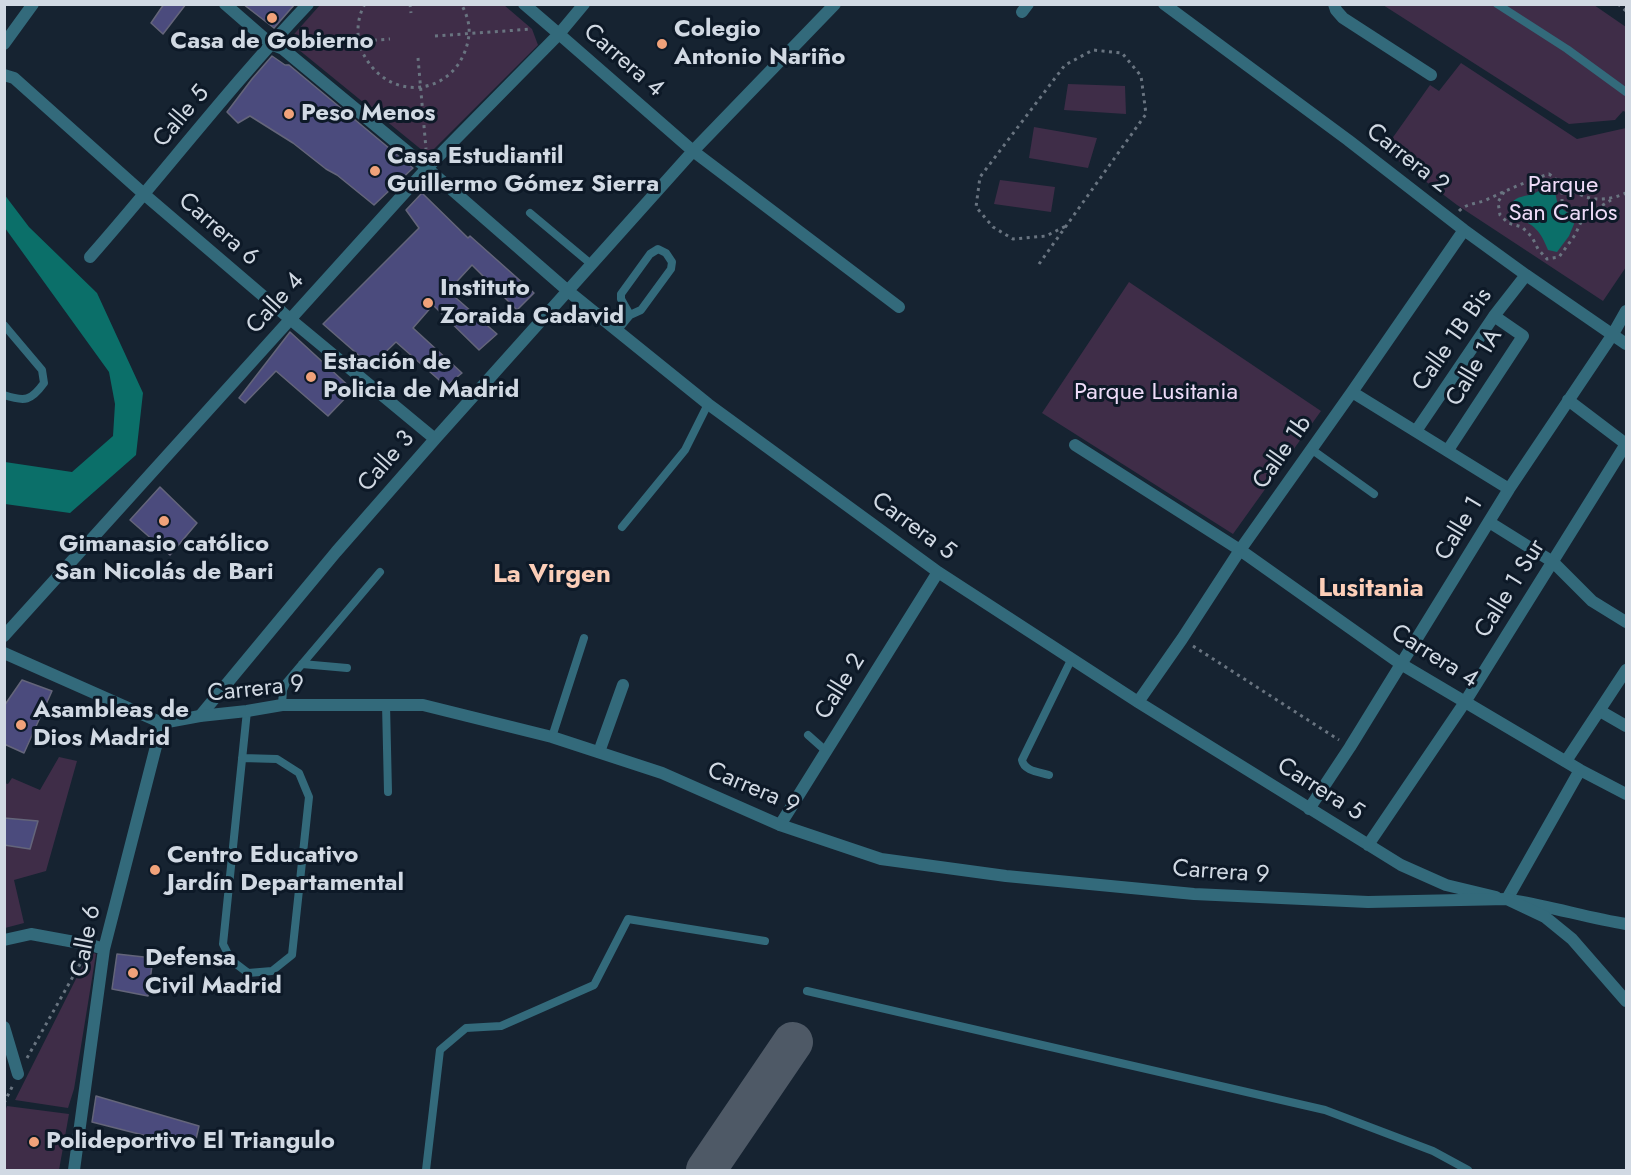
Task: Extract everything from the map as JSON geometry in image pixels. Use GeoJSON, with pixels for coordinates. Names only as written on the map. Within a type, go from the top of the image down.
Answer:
{"type":"FeatureCollection","features":[{"type":"Feature","properties":{"kind":"street"},"geometry":{"type":"LineString","coordinates":[[4,44],[33,4]]}},
{"type":"Feature","properties":{"kind":"street","name":"Carrera 5"},"geometry":{"type":"LineString","coordinates":[[225,4],[271,44],[283,49],[427,162],[568,291],[708,404],[938,572],[1138,702],[1401,865],[1446,885],[1507,899],[1545,917],[1572,939],[1626,1001]]}},
{"type":"Feature","properties":{"kind":"street","name":"Calle 5"},"geometry":{"type":"LineString","coordinates":[[90,257],[271,44],[308,4]]}},
{"type":"Feature","properties":{"kind":"street","name":"Carrera 4"},"geometry":{"type":"LineString","coordinates":[[524,4],[693,151],[899,307]]}},
{"type":"Feature","properties":{"kind":"street","name":"Calle 4"},"geometry":{"type":"LineString","coordinates":[[4,636],[290,319],[427,162],[584,4]]}},
{"type":"Feature","properties":{"kind":"street","name":"Calle 3"},"geometry":{"type":"LineString","coordinates":[[200,716],[336,552],[591,264],[693,151],[835,4]]}},
{"type":"Feature","properties":{"kind":"street","name":"Carrera 2"},"geometry":{"type":"LineString","coordinates":[[1164,4],[1348,140],[1464,230],[1626,344]]}},
{"type":"Feature","properties":{"kind":"street"},"geometry":{"type":"LineString","coordinates":[[1334,4],[1343,18],[1431,75]]}},
{"type":"Feature","properties":{"kind":"street","name":"Carrera 6"},"geometry":{"type":"LineString","coordinates":[[4,75],[14,78],[145,195],[435,439]]}},
{"type":"Feature","properties":{"kind":"street","name":"Calle 1b"},"geometry":{"type":"LineString","coordinates":[[1138,702],[1240,550],[1464,230]]}},
{"type":"Feature","properties":{"kind":"street","name":"Calle 1B Bis"},"geometry":{"type":"LineString","coordinates":[[1416,431],[1494,316],[1526,275]]}},
{"type":"Feature","properties":{"kind":"street","name":"Calle 1"},"geometry":{"type":"LineString","coordinates":[[1309,809],[1350,747],[1509,489],[1626,311]]}},
{"type":"Feature","properties":{"kind":"street","name":"Calle 1A"},"geometry":{"type":"LineString","coordinates":[[1448,450],[1523,336],[1494,316]]}},
{"type":"Feature","properties":{"kind":"street"},"geometry":{"type":"LineString","coordinates":[[1352,392],[1509,489]]}},
{"type":"Feature","properties":{"kind":"street"},"geometry":{"type":"LineString","coordinates":[[1568,400],[1626,444]]}},
{"type":"Feature","properties":{"kind":"street","name":"Calle 1 Sur"},"geometry":{"type":"LineString","coordinates":[[1368,845],[1465,702],[1626,444]]}},
{"type":"Feature","properties":{"kind":"street","name":"Carrera 4"},"geometry":{"type":"LineString","coordinates":[[1075,445],[1240,550],[1401,664],[1580,770],[1626,794]]}},
{"type":"Feature","properties":{"kind":"street"},"geometry":{"type":"LineString","coordinates":[[1489,522],[1553,562],[1592,601],[1626,622]]}},
{"type":"Feature","properties":{"kind":"street","name":"Calle 2"},"geometry":{"type":"LineString","coordinates":[[780,825],[938,572]]}},
{"type":"Feature","properties":{"kind":"street"},"geometry":{"type":"LineString","coordinates":[[4,653],[162,723]]}},
{"type":"Feature","properties":{"kind":"street"},"geometry":{"type":"LineString","coordinates":[[1566,761],[1626,670]]}},
{"type":"Feature","properties":{"kind":"street"},"geometry":{"type":"LineString","coordinates":[[599,752],[623,685]]}},
{"type":"Feature","properties":{"kind":"street","name":"Carrera 9"},"geometry":{"type":"LineString","coordinates":[[162,723],[282,705],[423,705],[552,737],[662,773],[780,825],[880,859],[1018,877],[1194,894],[1368,902],[1507,899]]}},
{"type":"Feature","properties":{"kind":"street"},"geometry":{"type":"LineString","coordinates":[[1600,711],[1626,726]]}},
{"type":"Feature","properties":{"kind":"street","name":"Calle 6"},"geometry":{"type":"LineString","coordinates":[[74,1170],[104,949],[162,723]]}},
{"type":"Feature","properties":{"kind":"street"},"geometry":{"type":"LineString","coordinates":[[1580,770],[1507,899],[1626,924]]}},
{"type":"Feature","properties":{"kind":"street"},"geometry":{"type":"LineString","coordinates":[[4,940],[30,934],[104,949]]}},
{"type":"Feature","properties":{"kind":"street"},"geometry":{"type":"LineString","coordinates":[[4,1027],[18,1074]]}},
{"type":"Feature","properties":{"kind":"lane"},"geometry":{"type":"LineString","coordinates":[[1497,4],[1567,49],[1626,92]]}},
{"type":"Feature","properties":{"kind":"lane"},"geometry":{"type":"LineString","coordinates":[[530,213],[591,264]]}},
{"type":"Feature","properties":{"kind":"lane"},"geometry":{"type":"LineString","coordinates":[[617,331],[630,315],[641,310],[670,269],[672,262],[666,253],[658,249],[650,254],[621,294],[621,299],[630,315]]}},
{"type":"Feature","properties":{"kind":"lane"},"geometry":{"type":"LineString","coordinates":[[4,395],[24,400],[36,395],[44,384],[42,370],[5,325]]}},
{"type":"Feature","properties":{"kind":"lane"},"geometry":{"type":"LineString","coordinates":[[622,527],[685,450],[708,404]]}},
{"type":"Feature","properties":{"kind":"lane"},"geometry":{"type":"LineString","coordinates":[[1311,449],[1374,494]]}},
{"type":"Feature","properties":{"kind":"lane"},"geometry":{"type":"LineString","coordinates":[[282,705],[286,683],[380,572]]}},
{"type":"Feature","properties":{"kind":"lane"},"geometry":{"type":"LineString","coordinates":[[552,737],[584,638]]}},
{"type":"Feature","properties":{"kind":"lane"},"geometry":{"type":"LineString","coordinates":[[1048,775],[1026,768],[1022,760],[1072,658]]}},
{"type":"Feature","properties":{"kind":"lane"},"geometry":{"type":"LineString","coordinates":[[302,664],[347,668]]}},
{"type":"Feature","properties":{"kind":"lane"},"geometry":{"type":"LineString","coordinates":[[386,704],[388,792]]}},
{"type":"Feature","properties":{"kind":"lane"},"geometry":{"type":"LineString","coordinates":[[242,758],[277,759],[299,772],[309,797],[292,955],[272,971],[248,973],[231,960],[223,944],[242,758],[247,711]]}},
{"type":"Feature","properties":{"kind":"lane"},"geometry":{"type":"LineString","coordinates":[[808,735],[826,752]]}},
{"type":"Feature","properties":{"kind":"lane"},"geometry":{"type":"LineString","coordinates":[[426,1170],[440,1050],[466,1028],[501,1026],[594,985],[628,919],[765,941]]}},
{"type":"Feature","properties":{"kind":"lane"},"geometry":{"type":"LineString","coordinates":[[807,991],[1325,1110],[1433,1150],[1468,1170]]}},
{"type":"Feature","properties":{"kind":"path"},"geometry":{"type":"LineString","coordinates":[[366,4],[358,26],[359,41],[367,62],[379,75],[395,85],[412,88],[431,85],[447,77],[460,64],[467,47],[470,29],[462,4]]}},
{"type":"Feature","properties":{"kind":"path"},"geometry":{"type":"LineString","coordinates":[[410,4],[411,13]]}},
{"type":"Feature","properties":{"kind":"path"},"geometry":{"type":"LineString","coordinates":[[1618,4],[1626,11]]}},
{"type":"Feature","properties":{"kind":"path"},"geometry":{"type":"LineString","coordinates":[[435,36],[556,31]]}},
{"type":"Feature","properties":{"kind":"path"},"geometry":{"type":"LineString","coordinates":[[296,46],[390,39]]}},
{"type":"Feature","properties":{"kind":"path"},"geometry":{"type":"LineString","coordinates":[[1039,264],[1146,114],[1141,76],[1122,53],[1093,50],[1065,65],[980,177],[976,207],[993,227],[1013,239],[1046,236],[1066,226]]}},
{"type":"Feature","properties":{"kind":"path"},"geometry":{"type":"LineString","coordinates":[[418,58],[427,162]]}},
{"type":"Feature","properties":{"kind":"path"},"geometry":{"type":"LineString","coordinates":[[1451,220],[1464,206],[1484,201],[1525,181],[1549,174],[1572,191],[1587,198],[1598,200],[1614,198]]}},
{"type":"Feature","properties":{"kind":"path"},"geometry":{"type":"LineString","coordinates":[[1562,184],[1562,201],[1581,222]]}},
{"type":"Feature","properties":{"kind":"path"},"geometry":{"type":"LineString","coordinates":[[1505,191],[1498,202],[1500,214],[1508,223],[1522,227],[1547,259],[1559,257],[1575,235],[1581,222],[1590,213],[1626,193]]}},
{"type":"Feature","properties":{"kind":"path"},"geometry":{"type":"LineString","coordinates":[[1182,639],[1350,747]]}},
{"type":"Feature","properties":{"kind":"path"},"geometry":{"type":"LineString","coordinates":[[4,1103],[91,945]]}},
{"type":"Feature","properties":{"kind":"green space"},"geometry":{"type":"Polygon","coordinates":[[[320,5],[504,5],[532,29],[538,45],[428,155],[288,41],[320,5]]]}},
{"type":"Feature","properties":{"kind":"green space"},"geometry":{"type":"Polygon","coordinates":[[[1383,5],[1594,5],[1626,27],[1626,112],[1623,111],[1615,120],[1569,124],[1383,5]]]}},
{"type":"Feature","properties":{"kind":"green space","name":"Parque San Carlos"},"geometry":{"type":"Polygon","coordinates":[[[1461,63],[1577,139],[1626,128],[1626,267],[1603,301],[1457,205],[1384,150],[1430,85],[1439,91],[1461,63]]]}},
{"type":"Feature","properties":{"kind":"green space"},"geometry":{"type":"Polygon","coordinates":[[[1068,84],[1125,86],[1126,114],[1064,110],[1068,84]]]}},
{"type":"Feature","properties":{"kind":"green space"},"geometry":{"type":"Polygon","coordinates":[[[1034,127],[1097,138],[1088,168],[1029,158],[1034,127]]]}},
{"type":"Feature","properties":{"kind":"green space"},"geometry":{"type":"Polygon","coordinates":[[[1000,180],[1055,187],[1051,212],[994,204],[1000,180]]]}},
{"type":"Feature","properties":{"kind":"green space","name":"Parque Lusitania"},"geometry":{"type":"Polygon","coordinates":[[[1129,282],[1321,411],[1233,534],[1042,413],[1129,282]]]}},
{"type":"Feature","properties":{"kind":"green space"},"geometry":{"type":"Polygon","coordinates":[[[59,757],[77,761],[46,871],[14,880],[24,923],[5,928],[4,783],[8,784],[12,778],[40,790],[59,757]]]}},
{"type":"Feature","properties":{"kind":"green space"},"geometry":{"type":"Polygon","coordinates":[[[90,951],[96,954],[74,1089],[68,1108],[15,1100],[90,951]]]}},
{"type":"Feature","properties":{"kind":"green space","name":"Polideportivo El Triangulo"},"geometry":{"type":"Polygon","coordinates":[[[7,1106],[69,1114],[59,1170],[5,1170],[4,1114],[7,1106]]]}},
{"type":"Feature","properties":{"kind":"shaded area"},"geometry":{"type":"Polygon","coordinates":[[[1550,186],[1555,192],[1558,206],[1571,215],[1574,224],[1569,236],[1557,252],[1548,250],[1536,229],[1515,218],[1511,211],[1511,204],[1516,199],[1550,186]]]}},
{"type":"Feature","properties":{"kind":"shaded area"},"geometry":{"type":"Polygon","coordinates":[[[4,194],[29,227],[97,293],[143,393],[136,455],[70,513],[5,504],[5,462],[72,472],[113,436],[115,404],[109,372],[5,228],[4,194]]]}},
{"type":"Feature","properties":{"kind":"building"},"geometry":{"type":"Polygon","coordinates":[[[164,4],[186,4],[163,34],[151,23],[164,4]]]}},
{"type":"Feature","properties":{"kind":"building","name":"Casa de Gobierno"},"geometry":{"type":"Polygon","coordinates":[[[243,4],[295,4],[274,28],[243,4]]]}},
{"type":"Feature","properties":{"kind":"building","name":"Peso Menos"},"geometry":{"type":"Polygon","coordinates":[[[272,56],[285,65],[289,65],[413,168],[374,205],[293,143],[250,116],[238,123],[227,112],[272,56]]]}},
{"type":"Feature","properties":{"kind":"building"},"geometry":{"type":"Polygon","coordinates":[[[422,193],[468,238],[470,236],[534,293],[517,310],[472,265],[448,291],[497,334],[479,350],[433,305],[413,328],[462,373],[446,386],[396,342],[371,366],[323,324],[419,228],[406,210],[422,193]]]}},
{"type":"Feature","properties":{"kind":"building","name":"Estación de Policia de Madrid"},"geometry":{"type":"Polygon","coordinates":[[[290,332],[353,390],[328,416],[276,371],[245,403],[239,398],[290,332]]]}},
{"type":"Feature","properties":{"kind":"building","name":"Gimanasio católico San Nicolás de Bari"},"geometry":{"type":"Polygon","coordinates":[[[160,487],[197,523],[170,555],[130,520],[160,487]]]}},
{"type":"Feature","properties":{"kind":"building","name":"Asambleas de Dios Madrid"},"geometry":{"type":"Polygon","coordinates":[[[22,680],[52,691],[24,753],[4,744],[4,706],[22,680]]]}},
{"type":"Feature","properties":{"kind":"building"},"geometry":{"type":"Polygon","coordinates":[[[4,818],[38,821],[30,849],[4,845],[4,818]]]}},
{"type":"Feature","properties":{"kind":"building","name":"Defensa Civil Madrid"},"geometry":{"type":"Polygon","coordinates":[[[117,954],[153,958],[148,996],[112,989],[117,954]]]}},
{"type":"Feature","properties":{"kind":"building"},"geometry":{"type":"Polygon","coordinates":[[[96,1096],[199,1126],[194,1148],[92,1122],[96,1096]]]}},
{"type":"Feature","properties":{"kind":"taxiway"},"geometry":{"type":"LineString","coordinates":[[706,1170],[793,1042]]}},
{"type":"Feature","properties":{"kind":"place","name":"Casa de Gobierno"},"geometry":{"type":"Point","coordinates":[272,18]}},
{"type":"Feature","properties":{"kind":"place","name":"Colegio Antonio Nariño"},"geometry":{"type":"Point","coordinates":[662,44]}},
{"type":"Feature","properties":{"kind":"place","name":"Peso Menos"},"geometry":{"type":"Point","coordinates":[289,114]}},
{"type":"Feature","properties":{"kind":"place","name":"Casa Estudiantil Guillermo Gómez Sierra"},"geometry":{"type":"Point","coordinates":[375,171]}},
{"type":"Feature","properties":{"kind":"place","name":"Instituto Zoraida Cadavid"},"geometry":{"type":"Point","coordinates":[428,303]}},
{"type":"Feature","properties":{"kind":"place","name":"Estación de Policia de Madrid"},"geometry":{"type":"Point","coordinates":[311,377]}},
{"type":"Feature","properties":{"kind":"place","name":"Gimanasio católico San Nicolás de Bari"},"geometry":{"type":"Point","coordinates":[164,521]}},
{"type":"Feature","properties":{"kind":"place","name":"Asambleas de Dios Madrid"},"geometry":{"type":"Point","coordinates":[21,725]}},
{"type":"Feature","properties":{"kind":"place","name":"Centro Educativo Jardín Departamental"},"geometry":{"type":"Point","coordinates":[155,870]}},
{"type":"Feature","properties":{"kind":"place","name":"Defensa Civil Madrid"},"geometry":{"type":"Point","coordinates":[133,973]}},
{"type":"Feature","properties":{"kind":"place","name":"Polideportivo El Triangulo"},"geometry":{"type":"Point","coordinates":[34,1142]}},
{"type":"Feature","properties":{"kind":"district","name":"La Virgen"},"geometry":{"type":"Point","coordinates":[552,576]}},
{"type":"Feature","properties":{"kind":"district","name":"Lusitania"},"geometry":{"type":"Point","coordinates":[1371,590]}}]}
